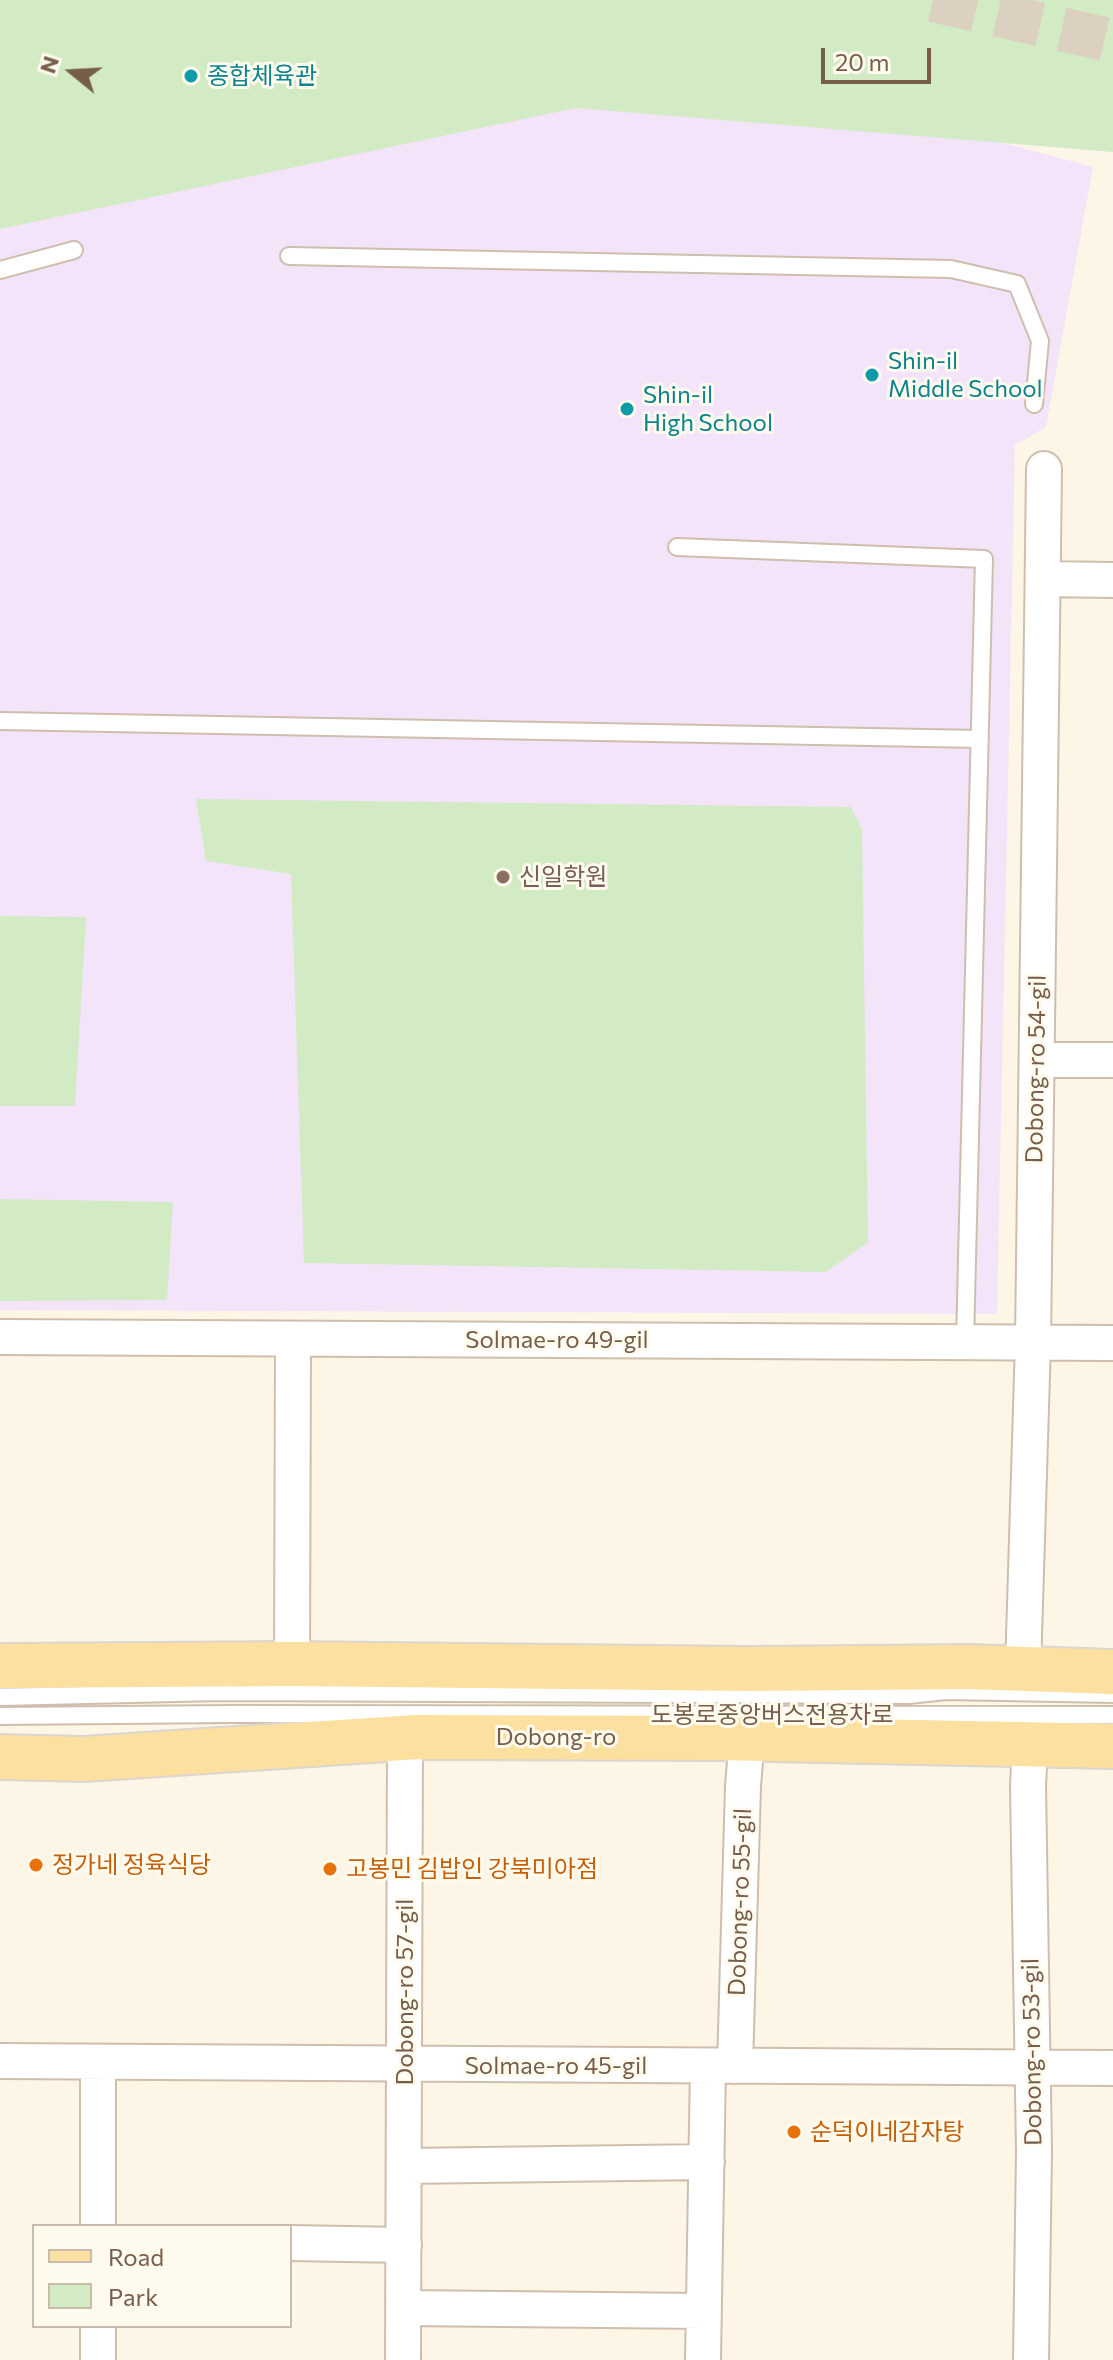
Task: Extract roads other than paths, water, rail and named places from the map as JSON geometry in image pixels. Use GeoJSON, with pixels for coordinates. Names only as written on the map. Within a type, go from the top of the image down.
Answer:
{"type":"FeatureCollection","features":[{"type":"Feature","properties":{"kind":"main road"},"geometry":{"type":"LineString","coordinates":[[0,1666],[969,1667],[1113,1672]]}},
{"type":"Feature","properties":{"kind":"main road","name":"Dobong-ro"},"geometry":{"type":"LineString","coordinates":[[0,1757],[84,1759],[405,1738],[747,1738],[1030,1745],[1107,1737]]}},
{"type":"Feature","properties":{"kind":"street","name":"Dobong-ro 54-gil"},"geometry":{"type":"LineString","coordinates":[[1023,1670],[1033,1342],[1044,469]]}},
{"type":"Feature","properties":{"kind":"street"},"geometry":{"type":"LineString","coordinates":[[1043,579],[1113,580]]}},
{"type":"Feature","properties":{"kind":"street"},"geometry":{"type":"LineString","coordinates":[[1037,1060],[1113,1060]]}},
{"type":"Feature","properties":{"kind":"street","name":"Solmae-ro 49-gil"},"geometry":{"type":"LineString","coordinates":[[0,1337],[1113,1343]]}},
{"type":"Feature","properties":{"kind":"street"},"geometry":{"type":"LineString","coordinates":[[292,1664],[293,1339]]}},
{"type":"Feature","properties":{"kind":"street","name":"Dobong-ro 57-gil"},"geometry":{"type":"LineString","coordinates":[[403,2360],[405,1738]]}},
{"type":"Feature","properties":{"kind":"street","name":"Dobong-ro 55-gil"},"geometry":{"type":"LineString","coordinates":[[703,2360],[707,2162],[722,2066],[747,1738]]}},
{"type":"Feature","properties":{"kind":"street","name":"Dobong-ro 53-gil"},"geometry":{"type":"LineString","coordinates":[[1030,1745],[1033,2067],[1031,2360]]}},
{"type":"Feature","properties":{"kind":"street","name":"Solmae-ro 45-gil"},"geometry":{"type":"LineString","coordinates":[[0,2061],[1113,2068]]}},
{"type":"Feature","properties":{"kind":"street"},"geometry":{"type":"LineString","coordinates":[[98,2062],[98,2224]]}},
{"type":"Feature","properties":{"kind":"street"},"geometry":{"type":"LineString","coordinates":[[405,2166],[707,2162]]}},
{"type":"Feature","properties":{"kind":"street"},"geometry":{"type":"LineString","coordinates":[[292,2243],[404,2245]]}},
{"type":"Feature","properties":{"kind":"street"},"geometry":{"type":"LineString","coordinates":[[403,2308],[704,2311]]}},
{"type":"Feature","properties":{"kind":"street"},"geometry":{"type":"LineString","coordinates":[[98,2328],[98,2360]]}},
{"type":"Feature","properties":{"kind":"lane"},"geometry":{"type":"LineString","coordinates":[[0,270],[74,250]]}},
{"type":"Feature","properties":{"kind":"lane"},"geometry":{"type":"LineString","coordinates":[[289,256],[951,269],[1017,284],[1040,341],[1034,404]]}},
{"type":"Feature","properties":{"kind":"lane"},"geometry":{"type":"LineString","coordinates":[[677,547],[984,559],[965,1342]]}},
{"type":"Feature","properties":{"kind":"lane"},"geometry":{"type":"LineString","coordinates":[[0,721],[980,739]]}},
{"type":"Feature","properties":{"kind":"lane"},"geometry":{"type":"LineString","coordinates":[[0,1697],[220,1692],[909,1695],[957,1691],[1113,1694]]}},
{"type":"Feature","properties":{"kind":"lane"},"geometry":{"type":"LineString","coordinates":[[253,1748],[340,1730],[466,1714]]}},
{"type":"Feature","properties":{"kind":"lane"},"geometry":{"type":"LineString","coordinates":[[539,1714],[621,1719],[804,1740]]}},
{"type":"Feature","properties":{"kind":"lane","name":"도봉로중앙버스전용차로"},"geometry":{"type":"LineString","coordinates":[[0,1716],[539,1714],[1107,1737]]}},
{"type":"Feature","properties":{"kind":"tunnel"},"geometry":{"type":"LineString","coordinates":[[933,0],[1113,41]]}},
{"type":"Feature","properties":{"kind":"place","name":"종합체육관"},"geometry":{"type":"Point","coordinates":[191,76]}},
{"type":"Feature","properties":{"kind":"place","name":"Shin-il Middle School"},"geometry":{"type":"Point","coordinates":[872,375]}},
{"type":"Feature","properties":{"kind":"place","name":"Shin-il High School"},"geometry":{"type":"Point","coordinates":[627,409]}},
{"type":"Feature","properties":{"kind":"place","name":"신일학원"},"geometry":{"type":"Point","coordinates":[503,877]}},
{"type":"Feature","properties":{"kind":"place","name":"정가네 정육식당"},"geometry":{"type":"Point","coordinates":[36,1865]}},
{"type":"Feature","properties":{"kind":"place","name":"고봉민 김밥인 강북미아점"},"geometry":{"type":"Point","coordinates":[330,1869]}},
{"type":"Feature","properties":{"kind":"place","name":"순덕이네감자탕"},"geometry":{"type":"Point","coordinates":[794,2132]}}]}
